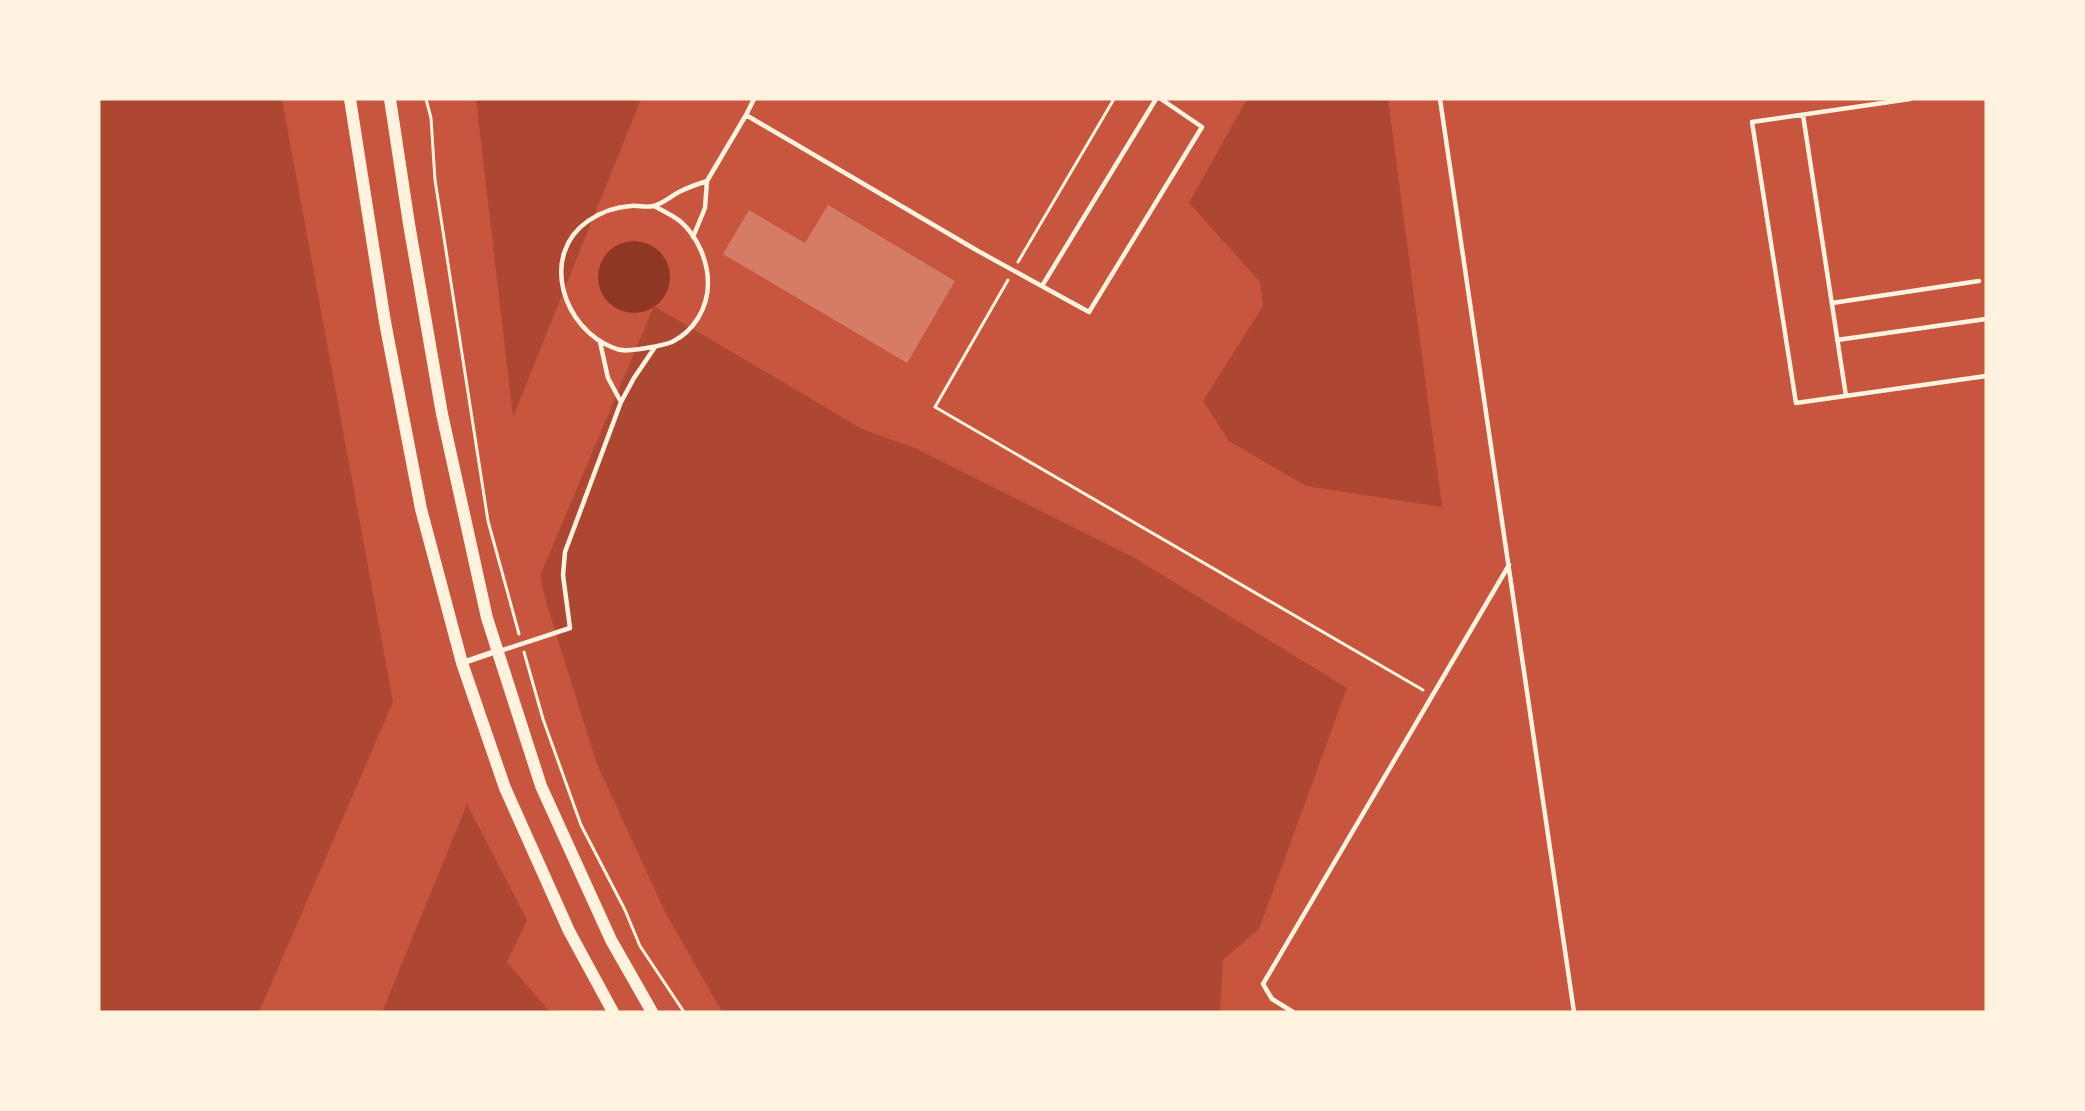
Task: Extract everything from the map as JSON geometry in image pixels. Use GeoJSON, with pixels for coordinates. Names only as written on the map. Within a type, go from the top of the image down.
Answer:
{"type":"FeatureCollection","features":[{"type":"Feature","properties":{"kind":"main road"},"geometry":{"type":"LineString","coordinates":[[350,99],[385,322],[421,509],[462,663],[505,788],[569,931],[613,1012]]}},
{"type":"Feature","properties":{"kind":"main road"},"geometry":{"type":"LineString","coordinates":[[390,99],[442,414],[487,618],[541,786],[611,939],[652,1012]]}},
{"type":"Feature","properties":{"kind":"street"},"geometry":{"type":"LineString","coordinates":[[462,663],[498,651]]}},
{"type":"Feature","properties":{"kind":"lane"},"geometry":{"type":"LineString","coordinates":[[693,237],[705,208],[707,182],[754,99]]}},
{"type":"Feature","properties":{"kind":"lane"},"geometry":{"type":"LineString","coordinates":[[746,115],[1013,270],[1089,312],[1202,127],[1158,99],[1042,286]]}},
{"type":"Feature","properties":{"kind":"lane"},"geometry":{"type":"LineString","coordinates":[[1440,99],[1574,1012]]}},
{"type":"Feature","properties":{"kind":"lane"},"geometry":{"type":"LineString","coordinates":[[1854,99],[1856,107]]}},
{"type":"Feature","properties":{"kind":"lane"},"geometry":{"type":"LineString","coordinates":[[1910,99],[1752,122],[1796,403],[1986,376]]}},
{"type":"Feature","properties":{"kind":"lane"},"geometry":{"type":"LineString","coordinates":[[1803,115],[1846,396]]}},
{"type":"Feature","properties":{"kind":"lane"},"geometry":{"type":"LineString","coordinates":[[654,206],[682,223],[693,237],[708,269],[705,304],[698,320],[671,342],[629,350],[616,350],[600,342],[580,326],[566,301],[560,270],[566,246],[586,222],[600,213],[630,206],[654,206],[682,190],[707,182]]}},
{"type":"Feature","properties":{"kind":"lane"},"geometry":{"type":"LineString","coordinates":[[1832,303],[1978,281]]}},
{"type":"Feature","properties":{"kind":"lane"},"geometry":{"type":"LineString","coordinates":[[1837,340],[1986,319]]}},
{"type":"Feature","properties":{"kind":"lane"},"geometry":{"type":"LineString","coordinates":[[600,342],[608,378],[621,402]]}},
{"type":"Feature","properties":{"kind":"lane"},"geometry":{"type":"LineString","coordinates":[[498,651],[570,628],[563,575],[565,552],[621,402],[655,346]]}},
{"type":"Feature","properties":{"kind":"lane"},"geometry":{"type":"LineString","coordinates":[[1293,1012],[1272,999],[1263,984],[1509,565]]}},
{"type":"Feature","properties":{"kind":"path"},"geometry":{"type":"LineString","coordinates":[[426,99],[431,118],[435,180],[488,521],[543,718],[581,825],[625,910],[640,945],[684,1012]]}},
{"type":"Feature","properties":{"kind":"path"},"geometry":{"type":"LineString","coordinates":[[1114,99],[935,407],[1433,696]]}},
{"type":"Feature","properties":{"kind":"shaded area"},"geometry":{"type":"Polygon","coordinates":[[[99,99],[282,99],[393,702],[259,1012],[99,1012],[99,99]]]}},
{"type":"Feature","properties":{"kind":"shaded area"},"geometry":{"type":"Polygon","coordinates":[[[476,99],[641,99],[513,417],[476,99]]]}},
{"type":"Feature","properties":{"kind":"shaded area"},"geometry":{"type":"Polygon","coordinates":[[[1247,99],[1388,99],[1442,507],[1306,486],[1229,441],[1203,401],[1263,306],[1260,282],[1189,203],[1247,99]]]}},
{"type":"Feature","properties":{"kind":"shaded area"},"geometry":{"type":"Polygon","coordinates":[[[634,241],[654,247],[664,257],[670,277],[664,297],[654,307],[634,313],[614,307],[604,297],[598,277],[604,257],[614,247],[634,241]]]}},
{"type":"Feature","properties":{"kind":"shaded area"},"geometry":{"type":"Polygon","coordinates":[[[654,306],[862,429],[917,449],[1133,557],[1347,688],[1259,929],[1223,960],[1220,1012],[722,1012],[665,912],[597,764],[546,602],[540,576],[654,306]]]}},
{"type":"Feature","properties":{"kind":"shaded area"},"geometry":{"type":"Polygon","coordinates":[[[467,804],[527,920],[507,962],[550,1012],[382,1012],[467,804]]]}},
{"type":"Feature","properties":{"kind":"building"},"geometry":{"type":"Polygon","coordinates":[[[828,205],[955,281],[907,363],[723,254],[749,210],[805,243],[828,205]]]}}]}
